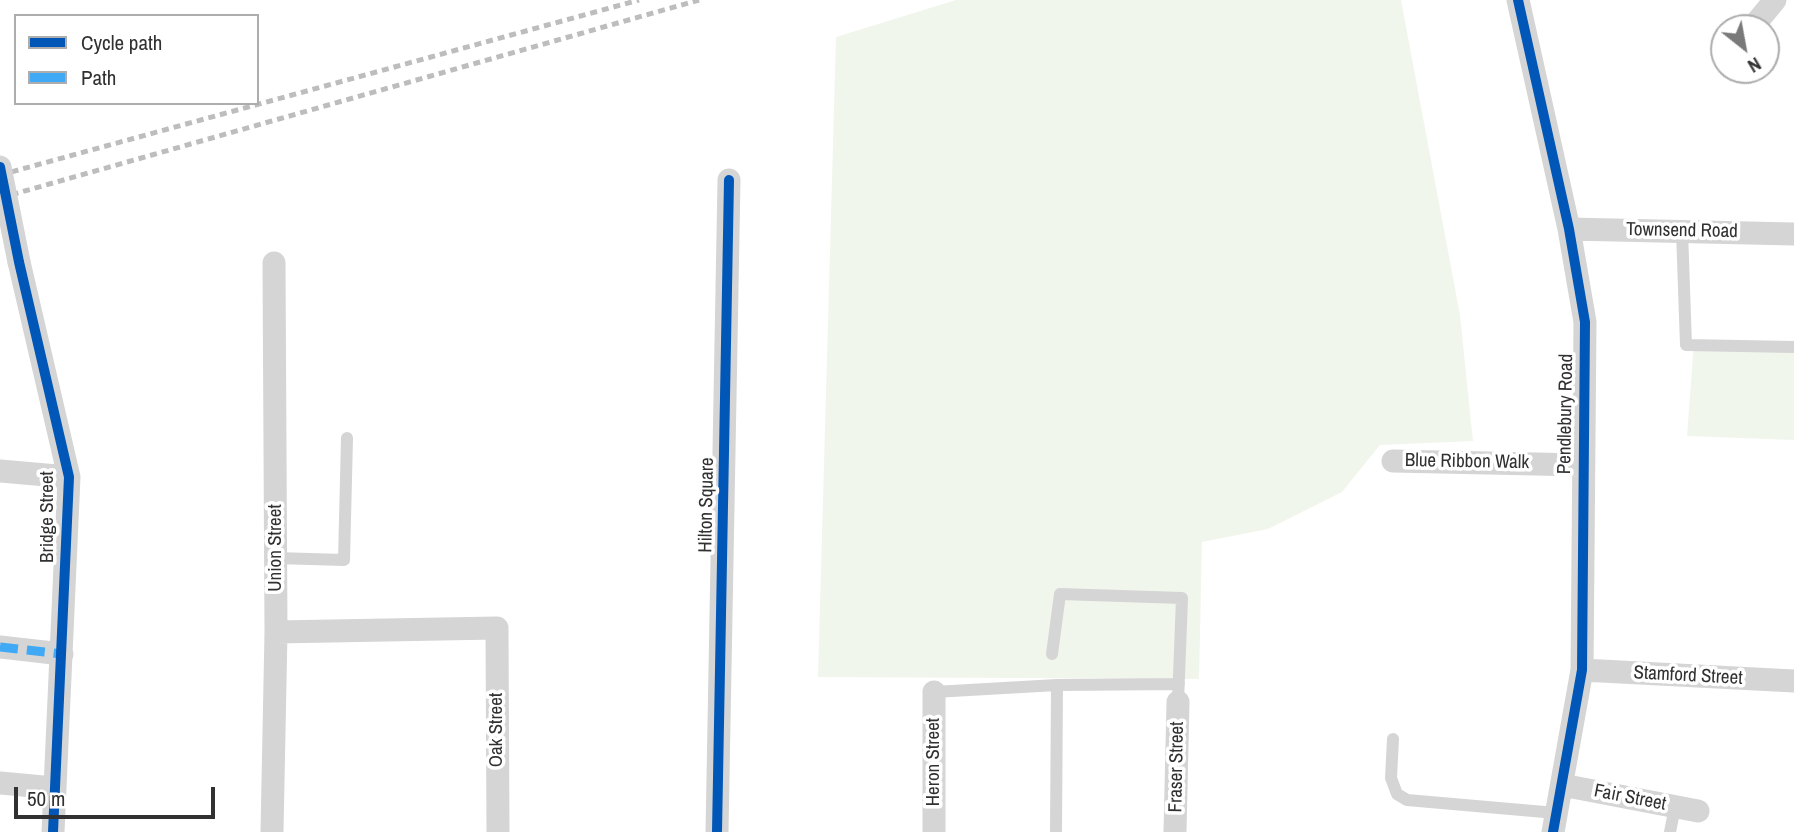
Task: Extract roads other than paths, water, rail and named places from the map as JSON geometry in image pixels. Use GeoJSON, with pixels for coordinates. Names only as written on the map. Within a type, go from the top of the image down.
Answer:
{"type":"FeatureCollection","features":[{"type":"Feature","properties":{"kind":"street","name":"Pendlebury Road"},"geometry":{"type":"LineString","coordinates":[[1518,0],[1569,229],[1585,322],[1582,670],[1554,822]]}},
{"type":"Feature","properties":{"kind":"street"},"geometry":{"type":"LineString","coordinates":[[1764,14],[1775,0]]}},
{"type":"Feature","properties":{"kind":"street","name":"Bridge Street"},"geometry":{"type":"LineString","coordinates":[[0,167],[69,477],[53,832]]}},
{"type":"Feature","properties":{"kind":"street","name":"Hilton Square"},"geometry":{"type":"LineString","coordinates":[[718,832],[729,180]]}},
{"type":"Feature","properties":{"kind":"street","name":"Townsend Road"},"geometry":{"type":"LineString","coordinates":[[1569,229],[1794,234]]}},
{"type":"Feature","properties":{"kind":"street","name":"Union Street"},"geometry":{"type":"LineString","coordinates":[[272,832],[276,632],[274,264]]}},
{"type":"Feature","properties":{"kind":"street","name":"Blue Ribbon Walk"},"geometry":{"type":"LineString","coordinates":[[1394,461],[1583,465]]}},
{"type":"Feature","properties":{"kind":"street"},"geometry":{"type":"LineString","coordinates":[[0,471],[69,477]]}},
{"type":"Feature","properties":{"kind":"street","name":"Oak Street"},"geometry":{"type":"LineString","coordinates":[[276,632],[497,628],[498,832]]}},
{"type":"Feature","properties":{"kind":"street"},"geometry":{"type":"LineString","coordinates":[[0,647],[62,654]]}},
{"type":"Feature","properties":{"kind":"street","name":"Stamford Street"},"geometry":{"type":"LineString","coordinates":[[1582,670],[1794,681]]}},
{"type":"Feature","properties":{"kind":"street","name":"Heron Street"},"geometry":{"type":"LineString","coordinates":[[934,692],[934,832]]}},
{"type":"Feature","properties":{"kind":"street","name":"Fraser Street"},"geometry":{"type":"LineString","coordinates":[[1175,832],[1179,693]]}},
{"type":"Feature","properties":{"kind":"street"},"geometry":{"type":"LineString","coordinates":[[0,783],[54,788]]}},
{"type":"Feature","properties":{"kind":"street","name":"Fair Street"},"geometry":{"type":"LineString","coordinates":[[1562,785],[1698,811]]}},
{"type":"Feature","properties":{"kind":"lane"},"geometry":{"type":"LineString","coordinates":[[1682,231],[1686,345],[1794,346]]}},
{"type":"Feature","properties":{"kind":"lane"},"geometry":{"type":"LineString","coordinates":[[276,558],[344,560],[346,438]]}},
{"type":"Feature","properties":{"kind":"lane"},"geometry":{"type":"LineString","coordinates":[[934,692],[1057,685],[1179,693],[1182,598],[1060,594],[1052,654]]}},
{"type":"Feature","properties":{"kind":"lane"},"geometry":{"type":"LineString","coordinates":[[1056,832],[1057,685]]}},
{"type":"Feature","properties":{"kind":"lane"},"geometry":{"type":"LineString","coordinates":[[1393,739],[1391,778],[1397,794],[1407,800],[1554,822]]}},
{"type":"Feature","properties":{"kind":"lane"},"geometry":{"type":"LineString","coordinates":[[1670,832],[1675,807]]}},
{"type":"Feature","properties":{"kind":"railway"},"geometry":{"type":"LineString","coordinates":[[259,104],[639,0]]}},
{"type":"Feature","properties":{"kind":"railway"},"geometry":{"type":"LineString","coordinates":[[0,198],[699,0]]}},
{"type":"Feature","properties":{"kind":"railway"},"geometry":{"type":"LineString","coordinates":[[0,175],[256,105]]}}]}
